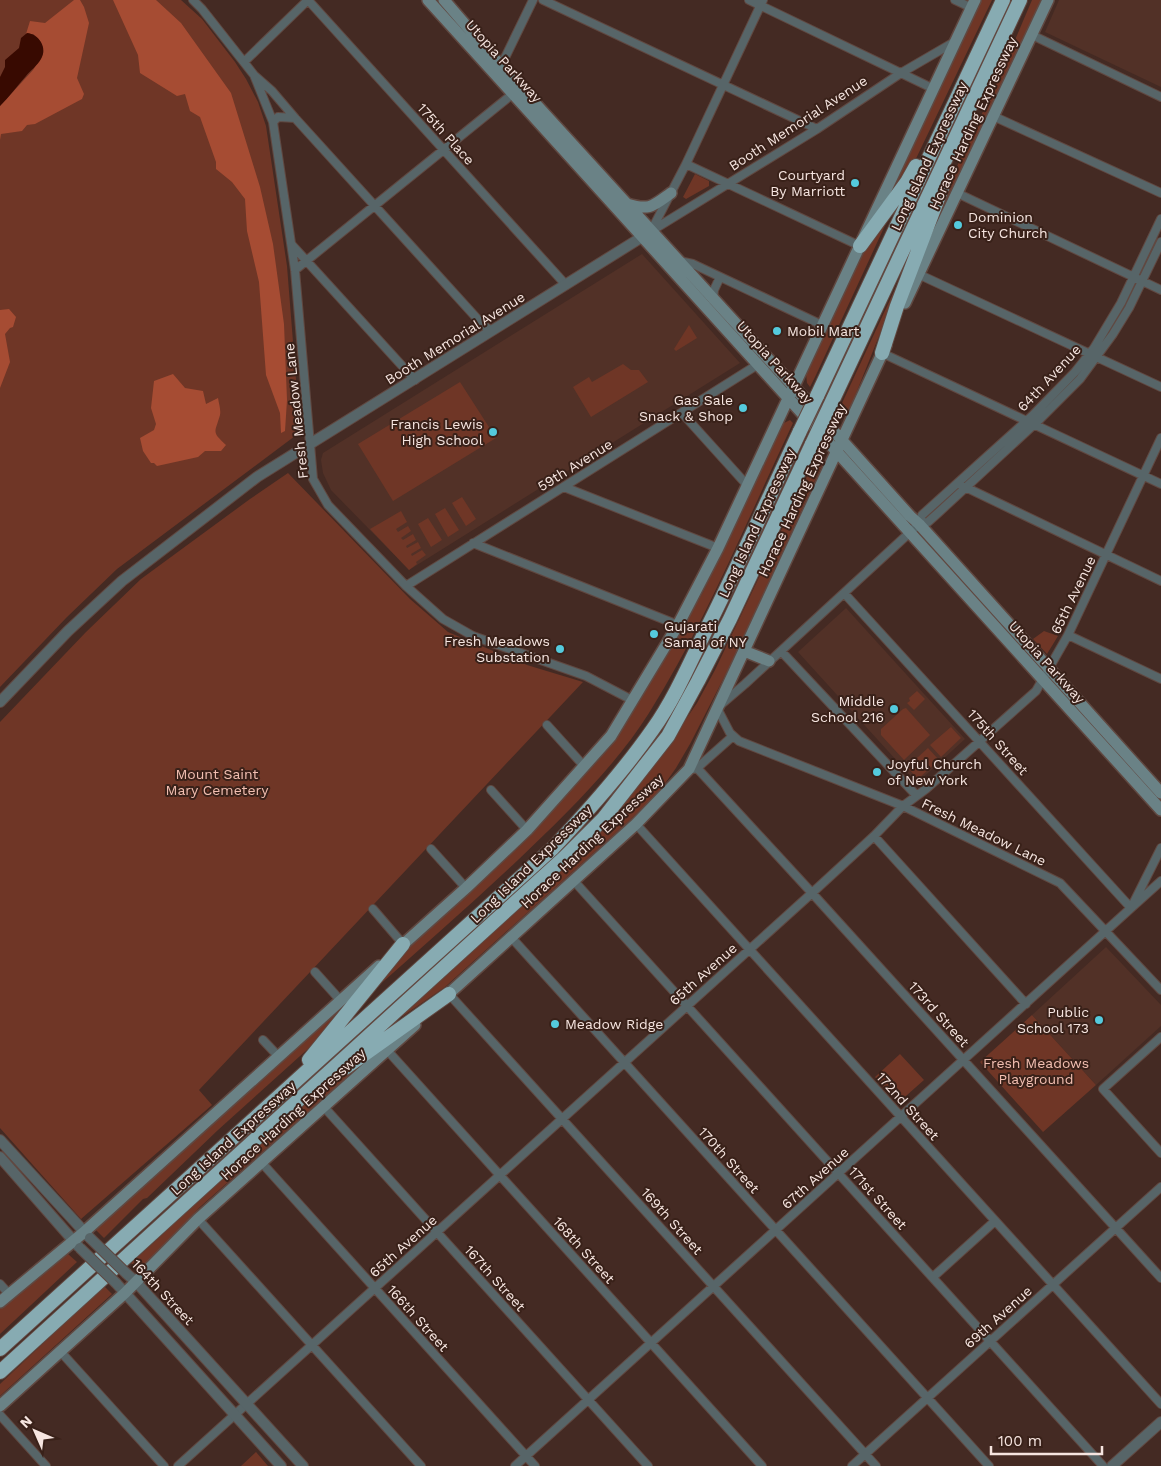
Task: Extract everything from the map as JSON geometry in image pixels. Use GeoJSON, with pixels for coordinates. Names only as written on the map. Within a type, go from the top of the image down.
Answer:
{"type":"FeatureCollection","features":[{"type":"Feature","properties":{"kind":"highway","name":"Long Island Expressway"},"geometry":{"type":"LineString","coordinates":[[0,1348],[553,848],[621,772],[654,728],[716,611],[1003,0]]}},
{"type":"Feature","properties":{"kind":"highway","name":"Long Island Expressway"},"geometry":{"type":"LineString","coordinates":[[0,1372],[564,858],[603,819],[668,736],[730,619],[1020,0]]}},
{"type":"Feature","properties":{"kind":"highway"},"geometry":{"type":"LineString","coordinates":[[882,353],[897,306],[986,73]]}},
{"type":"Feature","properties":{"kind":"highway"},"geometry":{"type":"LineString","coordinates":[[860,246],[907,182],[968,75]]}},
{"type":"Feature","properties":{"kind":"highway"},"geometry":{"type":"LineString","coordinates":[[281,1094],[403,944]]}},
{"type":"Feature","properties":{"kind":"highway"},"geometry":{"type":"LineString","coordinates":[[293,1104],[449,994]]}},
{"type":"Feature","properties":{"kind":"main road","name":"Utopia Parkway"},"geometry":{"type":"LineString","coordinates":[[428,0],[626,203],[646,234],[679,261],[919,524],[1161,810]]}},
{"type":"Feature","properties":{"kind":"main road","name":"Utopia Parkway"},"geometry":{"type":"LineString","coordinates":[[444,0],[499,71]]}},
{"type":"Feature","properties":{"kind":"main road","name":"Horace Harding Expressway"},"geometry":{"type":"LineString","coordinates":[[0,1406],[125,1293],[132,1278],[574,881],[693,769],[691,762],[1048,0]]}},
{"type":"Feature","properties":{"kind":"main road"},"geometry":{"type":"LineString","coordinates":[[4,1298],[77,1244],[279,1057],[466,888],[527,830],[611,736],[678,625],[718,548],[974,4]]}},
{"type":"Feature","properties":{"kind":"main road","name":"Utopia Parkway"},"geometry":{"type":"LineString","coordinates":[[517,90],[646,234],[757,366],[837,451],[910,533],[1161,793]]}},
{"type":"Feature","properties":{"kind":"main road"},"geometry":{"type":"LineString","coordinates":[[626,203],[646,208],[670,193]]}},
{"type":"Feature","properties":{"kind":"main road"},"geometry":{"type":"LineString","coordinates":[[744,651],[769,661]]}},
{"type":"Feature","properties":{"kind":"street","name":"Fresh Meadow Lane"},"geometry":{"type":"LineString","coordinates":[[193,0],[254,76],[273,122],[295,270],[313,478],[328,504],[406,586],[443,619],[473,636],[586,676],[632,700]]}},
{"type":"Feature","properties":{"kind":"street"},"geometry":{"type":"LineString","coordinates":[[244,62],[308,0]]}},
{"type":"Feature","properties":{"kind":"street","name":"175th Place"},"geometry":{"type":"LineString","coordinates":[[308,0],[566,286]]}},
{"type":"Feature","properties":{"kind":"street"},"geometry":{"type":"LineString","coordinates":[[499,71],[533,0]]}},
{"type":"Feature","properties":{"kind":"street"},"geometry":{"type":"LineString","coordinates":[[543,0],[816,129]]}},
{"type":"Feature","properties":{"kind":"street"},"geometry":{"type":"LineString","coordinates":[[749,0],[762,3],[934,88]]}},
{"type":"Feature","properties":{"kind":"street"},"geometry":{"type":"LineString","coordinates":[[955,0],[974,4]]}},
{"type":"Feature","properties":{"kind":"street"},"geometry":{"type":"LineString","coordinates":[[646,234],[686,164],[762,3]]}},
{"type":"Feature","properties":{"kind":"street"},"geometry":{"type":"LineString","coordinates":[[1032,36],[1161,97]]}},
{"type":"Feature","properties":{"kind":"street","name":"Booth Memorial Avenue"},"geometry":{"type":"LineString","coordinates":[[0,702],[68,630],[122,581],[257,477],[729,184],[901,73],[956,41]]}},
{"type":"Feature","properties":{"kind":"street"},"geometry":{"type":"LineString","coordinates":[[254,76],[272,91],[482,324],[492,331]]}},
{"type":"Feature","properties":{"kind":"street"},"geometry":{"type":"LineString","coordinates":[[295,270],[308,262],[517,90]]}},
{"type":"Feature","properties":{"kind":"street"},"geometry":{"type":"LineString","coordinates":[[993,116],[1161,193]]}},
{"type":"Feature","properties":{"kind":"street"},"geometry":{"type":"LineString","coordinates":[[273,122],[278,117],[295,118]]}},
{"type":"Feature","properties":{"kind":"street"},"geometry":{"type":"LineString","coordinates":[[686,164],[860,246]]}},
{"type":"Feature","properties":{"kind":"street"},"geometry":{"type":"LineString","coordinates":[[957,193],[1161,290]]}},
{"type":"Feature","properties":{"kind":"street","name":"64th Avenue"},"geometry":{"type":"LineString","coordinates":[[1138,279],[1161,219]]}},
{"type":"Feature","properties":{"kind":"street","name":"64th Avenue"},"geometry":{"type":"LineString","coordinates":[[919,524],[928,522],[1064,397],[1094,355],[1116,311],[1161,242]]}},
{"type":"Feature","properties":{"kind":"street"},"geometry":{"type":"LineString","coordinates":[[292,245],[414,380]]}},
{"type":"Feature","properties":{"kind":"street"},"geometry":{"type":"LineString","coordinates":[[679,261],[693,264],[822,325]]}},
{"type":"Feature","properties":{"kind":"street"},"geometry":{"type":"LineString","coordinates":[[918,274],[1161,387]]}},
{"type":"Feature","properties":{"kind":"street"},"geometry":{"type":"LineString","coordinates":[[713,300],[714,290],[720,277]]}},
{"type":"Feature","properties":{"kind":"street"},"geometry":{"type":"LineString","coordinates":[[882,353],[1161,484]]}},
{"type":"Feature","properties":{"kind":"street","name":"64th Avenue"},"geometry":{"type":"LineString","coordinates":[[717,708],[910,533],[919,524],[922,515],[1053,397],[1094,355]]}},
{"type":"Feature","properties":{"kind":"street","name":"59th Avenue"},"geometry":{"type":"LineString","coordinates":[[406,586],[757,366]]}},
{"type":"Feature","properties":{"kind":"street"},"geometry":{"type":"LineString","coordinates":[[682,413],[747,485]]}},
{"type":"Feature","properties":{"kind":"street","name":"65th Avenue"},"geometry":{"type":"LineString","coordinates":[[178,1466],[812,893],[874,836],[902,806],[926,789],[1036,691],[1068,635],[1161,438]]}},
{"type":"Feature","properties":{"kind":"street"},"geometry":{"type":"LineString","coordinates":[[957,483],[1161,581]]}},
{"type":"Feature","properties":{"kind":"street"},"geometry":{"type":"LineString","coordinates":[[564,487],[718,548]]}},
{"type":"Feature","properties":{"kind":"street"},"geometry":{"type":"LineString","coordinates":[[474,543],[678,625]]}},
{"type":"Feature","properties":{"kind":"street","name":"175th Street"},"geometry":{"type":"LineString","coordinates":[[844,593],[1131,908]]}},
{"type":"Feature","properties":{"kind":"street"},"geometry":{"type":"LineString","coordinates":[[1068,635],[1161,679]]}},
{"type":"Feature","properties":{"kind":"street"},"geometry":{"type":"LineString","coordinates":[[781,651],[916,796]]}},
{"type":"Feature","properties":{"kind":"street"},"geometry":{"type":"LineString","coordinates":[[693,769],[733,736],[717,708]]}},
{"type":"Feature","properties":{"kind":"street"},"geometry":{"type":"LineString","coordinates":[[548,725],[584,766]]}},
{"type":"Feature","properties":{"kind":"street","name":"Fresh Meadow Lane"},"geometry":{"type":"LineString","coordinates":[[733,736],[739,741],[902,806],[1060,883],[1161,990]]}},
{"type":"Feature","properties":{"kind":"street","name":"173rd Street"},"geometry":{"type":"LineString","coordinates":[[693,769],[812,893],[1161,1278]]}},
{"type":"Feature","properties":{"kind":"street"},"geometry":{"type":"LineString","coordinates":[[490,790],[527,830]]}},
{"type":"Feature","properties":{"kind":"street","name":"172nd Street"},"geometry":{"type":"LineString","coordinates":[[636,824],[1161,1404]]}},
{"type":"Feature","properties":{"kind":"street"},"geometry":{"type":"LineString","coordinates":[[874,836],[1026,1004]]}},
{"type":"Feature","properties":{"kind":"street","name":"67th Avenue"},"geometry":{"type":"LineString","coordinates":[[1131,908],[1161,848]]}},
{"type":"Feature","properties":{"kind":"street"},"geometry":{"type":"LineString","coordinates":[[431,849],[466,888]]}},
{"type":"Feature","properties":{"kind":"street","name":"171st Street"},"geometry":{"type":"LineString","coordinates":[[574,881],[1103,1466]]}},
{"type":"Feature","properties":{"kind":"street","name":"67th Avenue"},"geometry":{"type":"LineString","coordinates":[[515,1466],[1161,881]]}},
{"type":"Feature","properties":{"kind":"street"},"geometry":{"type":"LineString","coordinates":[[373,909],[403,944]]}},
{"type":"Feature","properties":{"kind":"street","name":"170th Street"},"geometry":{"type":"LineString","coordinates":[[512,937],[989,1466]]}},
{"type":"Feature","properties":{"kind":"street"},"geometry":{"type":"LineString","coordinates":[[315,972],[341,1001]]}},
{"type":"Feature","properties":{"kind":"street","name":"169th Street"},"geometry":{"type":"LineString","coordinates":[[449,994],[876,1466]]}},
{"type":"Feature","properties":{"kind":"street"},"geometry":{"type":"LineString","coordinates":[[1161,1037],[1103,1089],[1161,1153]]}},
{"type":"Feature","properties":{"kind":"street"},"geometry":{"type":"LineString","coordinates":[[264,1040],[279,1057]]}},
{"type":"Feature","properties":{"kind":"street","name":"168th Street"},"geometry":{"type":"LineString","coordinates":[[387,1050],[762,1466]]}},
{"type":"Feature","properties":{"kind":"street","name":"167th Street"},"geometry":{"type":"LineString","coordinates":[[324,1107],[648,1466]]}},
{"type":"Feature","properties":{"kind":"street","name":"164th Street"},"geometry":{"type":"LineString","coordinates":[[0,1140],[86,1235],[132,1278],[303,1466]]}},
{"type":"Feature","properties":{"kind":"street","name":"164th Street"},"geometry":{"type":"LineString","coordinates":[[0,1157],[77,1244],[125,1293],[281,1466]]}},
{"type":"Feature","properties":{"kind":"street","name":"166th Street"},"geometry":{"type":"LineString","coordinates":[[262,1163],[535,1466]]}},
{"type":"Feature","properties":{"kind":"street","name":"69th Avenue"},"geometry":{"type":"LineString","coordinates":[[852,1466],[1161,1187]]}},
{"type":"Feature","properties":{"kind":"street"},"geometry":{"type":"LineString","coordinates":[[198,1219],[422,1466]]}},
{"type":"Feature","properties":{"kind":"street"},"geometry":{"type":"LineString","coordinates":[[933,1277],[995,1221]]}},
{"type":"Feature","properties":{"kind":"street"},"geometry":{"type":"LineString","coordinates":[[0,1284],[4,1298]]}},
{"type":"Feature","properties":{"kind":"street"},"geometry":{"type":"LineString","coordinates":[[60,1351],[164,1466]]}},
{"type":"Feature","properties":{"kind":"street"},"geometry":{"type":"LineString","coordinates":[[0,1415],[46,1466]]}},
{"type":"Feature","properties":{"kind":"street"},"geometry":{"type":"LineString","coordinates":[[1112,1466],[1161,1422]]}},
{"type":"Feature","properties":{"kind":"shaded area"},"geometry":{"type":"Polygon","coordinates":[[[74,0],[80,0],[89,23],[77,78],[84,94],[82,99],[35,124],[27,125],[22,131],[1,134],[0,140],[0,106],[33,70],[43,54],[42,45],[38,38],[33,34],[26,34],[30,21],[45,23],[74,0]]]}},
{"type":"Feature","properties":{"kind":"shaded area"},"geometry":{"type":"Polygon","coordinates":[[[113,0],[156,0],[181,23],[231,93],[260,187],[273,244],[284,324],[287,400],[285,431],[281,433],[280,413],[266,375],[259,282],[247,231],[245,199],[232,182],[216,169],[216,162],[200,117],[190,111],[185,94],[177,96],[140,73],[138,55],[113,0]]]}},
{"type":"Feature","properties":{"kind":"shaded area"},"geometry":{"type":"Polygon","coordinates":[[[1059,0],[1161,0],[1161,87],[1045,32],[1059,0]]]}},
{"type":"Feature","properties":{"kind":"shaded area"},"geometry":{"type":"Polygon","coordinates":[[[27,33],[39,39],[43,46],[43,55],[38,64],[0,106],[0,77],[5,67],[5,60],[19,48],[21,38],[27,33]]]}},
{"type":"Feature","properties":{"kind":"shaded area","name":"Francis Lewis High School"},"geometry":{"type":"Polygon","coordinates":[[[642,254],[740,363],[409,570],[331,490],[323,473],[321,460],[323,453],[642,254]]]}},
{"type":"Feature","properties":{"kind":"shaded area"},"geometry":{"type":"Polygon","coordinates":[[[9,309],[16,317],[13,327],[5,334],[10,362],[0,388],[0,310],[9,309]]]}},
{"type":"Feature","properties":{"kind":"shaded area"},"geometry":{"type":"Polygon","coordinates":[[[173,374],[185,388],[203,391],[206,404],[218,398],[220,413],[216,434],[226,445],[221,451],[205,451],[198,457],[157,466],[151,463],[143,451],[140,438],[154,430],[156,424],[151,408],[154,381],[173,374]]]}},
{"type":"Feature","properties":{"kind":"shaded area","name":"Middle School 216"},"geometry":{"type":"Polygon","coordinates":[[[846,608],[965,739],[917,783],[798,652],[846,608]]]}},
{"type":"Feature","properties":{"kind":"shaded area","name":"Public School 173"},"geometry":{"type":"Polygon","coordinates":[[[1106,947],[1161,1005],[1161,1026],[1096,1085],[1032,1015],[1106,947]]]}},
{"type":"Feature","properties":{"kind":"green space"},"geometry":{"type":"Polygon","coordinates":[[[0,0],[181,0],[202,19],[235,62],[258,102],[266,126],[287,266],[298,405],[295,436],[117,569],[67,617],[0,687],[0,0]]]}},
{"type":"Feature","properties":{"kind":"green space"},"geometry":{"type":"Polygon","coordinates":[[[981,0],[992,0],[911,169],[883,208],[981,0]]]}},
{"type":"Feature","properties":{"kind":"green space"},"geometry":{"type":"Polygon","coordinates":[[[1032,0],[1042,0],[921,257],[946,191],[996,84],[1032,0]]]}},
{"type":"Feature","properties":{"kind":"green space"},"geometry":{"type":"Polygon","coordinates":[[[695,174],[709,181],[709,186],[686,199],[683,197],[695,174]]]}},
{"type":"Feature","properties":{"kind":"green space"},"geometry":{"type":"Polygon","coordinates":[[[888,219],[810,387],[807,383],[806,374],[862,253],[888,219]]]}},
{"type":"Feature","properties":{"kind":"green space"},"geometry":{"type":"Polygon","coordinates":[[[901,276],[895,296],[851,406],[846,415],[836,416],[901,276]]]}},
{"type":"Feature","properties":{"kind":"green space"},"geometry":{"type":"Polygon","coordinates":[[[689,325],[697,338],[676,351],[674,349],[689,325]]]}},
{"type":"Feature","properties":{"kind":"green space"},"geometry":{"type":"Polygon","coordinates":[[[623,364],[631,370],[639,370],[648,382],[591,417],[573,387],[589,377],[592,382],[623,364]]]}},
{"type":"Feature","properties":{"kind":"green space"},"geometry":{"type":"Polygon","coordinates":[[[460,382],[496,438],[393,501],[358,444],[460,382]]]}},
{"type":"Feature","properties":{"kind":"green space"},"geometry":{"type":"Polygon","coordinates":[[[790,420],[793,423],[689,643],[649,713],[621,753],[588,790],[518,860],[367,996],[411,944],[522,844],[611,746],[703,592],[782,424],[790,420]]]}},
{"type":"Feature","properties":{"kind":"green space"},"geometry":{"type":"Polygon","coordinates":[[[819,451],[823,455],[824,461],[737,652],[690,744],[659,792],[445,987],[403,1016],[398,1016],[662,754],[697,703],[715,670],[819,451]]]}},
{"type":"Feature","properties":{"kind":"green space","name":"Mount Saint Mary Cemetery"},"geometry":{"type":"Polygon","coordinates":[[[288,473],[410,599],[448,632],[527,665],[583,682],[199,1090],[212,1105],[81,1219],[0,1128],[0,722],[86,632],[141,579],[288,473]]]}},
{"type":"Feature","properties":{"kind":"green space"},"geometry":{"type":"Polygon","coordinates":[[[462,497],[476,519],[466,526],[452,503],[462,497]]]}},
{"type":"Feature","properties":{"kind":"green space"},"geometry":{"type":"Polygon","coordinates":[[[445,508],[459,530],[448,537],[435,514],[445,508]]]}},
{"type":"Feature","properties":{"kind":"green space"},"geometry":{"type":"Polygon","coordinates":[[[401,511],[407,522],[396,529],[398,532],[408,526],[411,531],[401,538],[403,540],[413,534],[416,540],[406,546],[407,548],[418,542],[421,548],[411,554],[412,556],[422,550],[426,555],[409,570],[370,529],[401,511]]]}},
{"type":"Feature","properties":{"kind":"green space"},"geometry":{"type":"Polygon","coordinates":[[[428,518],[442,540],[431,547],[418,524],[428,518]]]}},
{"type":"Feature","properties":{"kind":"green space"},"geometry":{"type":"Polygon","coordinates":[[[1044,631],[1058,636],[1047,654],[1033,639],[1044,631]]]}},
{"type":"Feature","properties":{"kind":"green space"},"geometry":{"type":"Polygon","coordinates":[[[917,691],[925,699],[914,710],[907,703],[910,701],[909,698],[917,691]]]}},
{"type":"Feature","properties":{"kind":"green space"},"geometry":{"type":"Polygon","coordinates":[[[906,708],[930,735],[904,760],[881,735],[881,729],[906,708]]]}},
{"type":"Feature","properties":{"kind":"green space"},"geometry":{"type":"Polygon","coordinates":[[[951,727],[961,738],[941,757],[930,745],[951,727]]]}},
{"type":"Feature","properties":{"kind":"green space"},"geometry":{"type":"Polygon","coordinates":[[[928,748],[939,760],[918,779],[907,767],[928,748]]]}},
{"type":"Feature","properties":{"kind":"green space"},"geometry":{"type":"Polygon","coordinates":[[[359,991],[320,1038],[218,1130],[147,1198],[143,1199],[104,1238],[95,1229],[359,991]]]}},
{"type":"Feature","properties":{"kind":"green space","name":"Fresh Meadows Playground"},"geometry":{"type":"Polygon","coordinates":[[[1032,1015],[1096,1085],[1043,1132],[980,1062],[1032,1015]]]}},
{"type":"Feature","properties":{"kind":"green space"},"geometry":{"type":"Polygon","coordinates":[[[900,1054],[924,1080],[898,1103],[875,1077],[900,1054]]]}},
{"type":"Feature","properties":{"kind":"green space"},"geometry":{"type":"Polygon","coordinates":[[[362,1064],[200,1207],[140,1270],[131,1263],[163,1234],[180,1215],[307,1099],[346,1069],[362,1064]]]}},
{"type":"Feature","properties":{"kind":"green space"},"geometry":{"type":"Polygon","coordinates":[[[68,1254],[77,1262],[0,1334],[0,1308],[68,1254]]]}},
{"type":"Feature","properties":{"kind":"green space"},"geometry":{"type":"Polygon","coordinates":[[[104,1286],[112,1294],[0,1396],[0,1384],[104,1286]]]}},
{"type":"Feature","properties":{"kind":"green space"},"geometry":{"type":"Polygon","coordinates":[[[256,1452],[268,1466],[241,1466],[256,1452]]]}},
{"type":"Feature","properties":{"kind":"place","name":"Courtyard By Marriott"},"geometry":{"type":"Point","coordinates":[855,183]}},
{"type":"Feature","properties":{"kind":"place","name":"Dominion City Church"},"geometry":{"type":"Point","coordinates":[958,225]}},
{"type":"Feature","properties":{"kind":"place","name":"Mobil Mart"},"geometry":{"type":"Point","coordinates":[777,331]}},
{"type":"Feature","properties":{"kind":"place","name":"Gas Sale Snack & Shop"},"geometry":{"type":"Point","coordinates":[743,408]}},
{"type":"Feature","properties":{"kind":"place","name":"Francis Lewis High School"},"geometry":{"type":"Point","coordinates":[493,432]}},
{"type":"Feature","properties":{"kind":"place","name":"Gujarati Samaj of NY"},"geometry":{"type":"Point","coordinates":[654,634]}},
{"type":"Feature","properties":{"kind":"place","name":"Fresh Meadows Substation"},"geometry":{"type":"Point","coordinates":[560,649]}},
{"type":"Feature","properties":{"kind":"place","name":"Middle School 216"},"geometry":{"type":"Point","coordinates":[894,709]}},
{"type":"Feature","properties":{"kind":"place","name":"Joyful Church of New York"},"geometry":{"type":"Point","coordinates":[877,772]}},
{"type":"Feature","properties":{"kind":"place","name":"Public School 173"},"geometry":{"type":"Point","coordinates":[1099,1020]}},
{"type":"Feature","properties":{"kind":"place","name":"Meadow Ridge"},"geometry":{"type":"Point","coordinates":[555,1024]}}]}
